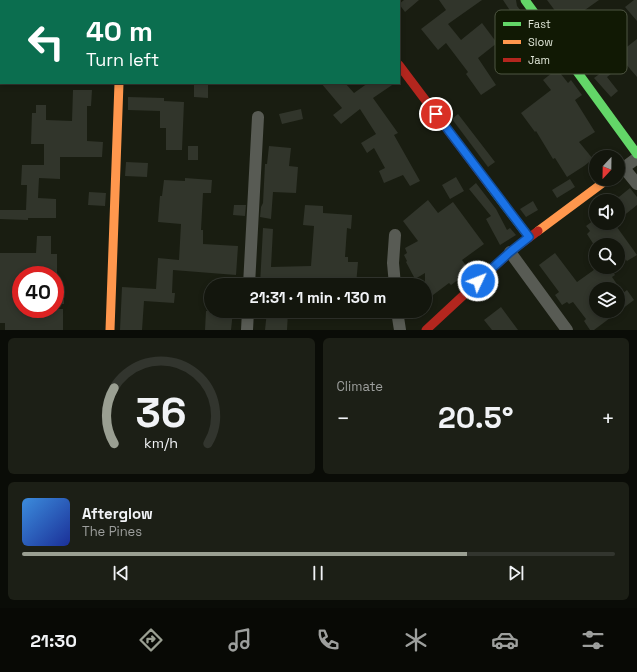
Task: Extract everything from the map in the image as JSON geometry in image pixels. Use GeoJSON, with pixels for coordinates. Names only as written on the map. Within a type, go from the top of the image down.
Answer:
{"type":"FeatureCollection","features":[{"type":"Feature","properties":{"kind":"street"},"geometry":{"type":"LineString","coordinates":[[525,0],[532,10]]}},
{"type":"Feature","properties":{"kind":"street"},"geometry":{"type":"LineString","coordinates":[[400,66],[529,237]]}},
{"type":"Feature","properties":{"kind":"street"},"geometry":{"type":"LineString","coordinates":[[579,74],[637,154]]}},
{"type":"Feature","properties":{"kind":"street"},"geometry":{"type":"LineString","coordinates":[[110,330],[118,84]]}},
{"type":"Feature","properties":{"kind":"street"},"geometry":{"type":"LineString","coordinates":[[249,278],[258,117]]}},
{"type":"Feature","properties":{"kind":"street"},"geometry":{"type":"LineString","coordinates":[[625,167],[637,158]]}},
{"type":"Feature","properties":{"kind":"street"},"geometry":{"type":"LineString","coordinates":[[625,174],[637,184]]}},
{"type":"Feature","properties":{"kind":"street"},"geometry":{"type":"LineString","coordinates":[[426,330],[510,252],[598,186]]}},
{"type":"Feature","properties":{"kind":"street"},"geometry":{"type":"LineString","coordinates":[[394,278],[393,263],[395,235]]}},
{"type":"Feature","properties":{"kind":"street"},"geometry":{"type":"LineString","coordinates":[[510,252],[567,330]]}},
{"type":"Feature","properties":{"kind":"street"},"geometry":{"type":"LineString","coordinates":[[247,330],[248,318]]}},
{"type":"Feature","properties":{"kind":"street"},"geometry":{"type":"LineString","coordinates":[[398,318],[400,330]]}},
{"type":"Feature","properties":{"kind":"building"},"geometry":{"type":"Polygon","coordinates":[[[404,0],[419,0],[405,12],[400,3],[404,0]]]}},
{"type":"Feature","properties":{"kind":"building"},"geometry":{"type":"Polygon","coordinates":[[[439,0],[482,0],[448,24],[461,40],[482,23],[495,40],[495,45],[478,58],[496,85],[481,95],[466,74],[468,72],[446,43],[438,50],[421,29],[446,10],[439,0]]]}},
{"type":"Feature","properties":{"kind":"building"},"geometry":{"type":"Polygon","coordinates":[[[503,0],[516,0],[517,6],[520,10],[510,10],[503,0]]]}},
{"type":"Feature","properties":{"kind":"building"},"geometry":{"type":"Polygon","coordinates":[[[547,0],[599,0],[585,10],[554,10],[547,0]]]}},
{"type":"Feature","properties":{"kind":"building"},"geometry":{"type":"Polygon","coordinates":[[[634,0],[637,0],[637,21],[625,7],[634,0]]]}},
{"type":"Feature","properties":{"kind":"building"},"geometry":{"type":"Polygon","coordinates":[[[637,39],[637,77],[627,65],[627,47],[637,39]]]}},
{"type":"Feature","properties":{"kind":"building"},"geometry":{"type":"Polygon","coordinates":[[[551,74],[561,74],[568,83],[571,80],[582,95],[575,100],[595,132],[579,142],[589,154],[589,162],[567,177],[555,158],[553,159],[536,131],[535,132],[521,113],[551,90],[543,80],[551,74]]]}},
{"type":"Feature","properties":{"kind":"building"},"geometry":{"type":"Polygon","coordinates":[[[599,74],[611,74],[607,77],[618,91],[611,97],[594,78],[599,74]]]}},
{"type":"Feature","properties":{"kind":"building"},"geometry":{"type":"Polygon","coordinates":[[[194,84],[208,84],[208,98],[194,97],[194,84]]]}},
{"type":"Feature","properties":{"kind":"building"},"geometry":{"type":"Polygon","coordinates":[[[322,84],[346,84],[354,93],[367,84],[394,84],[373,98],[398,133],[394,135],[420,181],[410,186],[403,175],[384,183],[379,171],[385,168],[374,148],[367,153],[361,143],[376,134],[360,109],[341,124],[333,115],[342,108],[322,84]]]}},
{"type":"Feature","properties":{"kind":"building"},"geometry":{"type":"Polygon","coordinates":[[[73,90],[92,90],[91,106],[87,106],[87,141],[103,142],[102,157],[60,157],[60,179],[39,178],[38,198],[56,199],[56,218],[28,218],[28,220],[0,219],[0,210],[26,210],[27,185],[21,185],[22,165],[44,165],[44,144],[31,144],[32,113],[36,113],[36,105],[46,105],[46,120],[72,121],[73,90]]]}},
{"type":"Feature","properties":{"kind":"building"},"geometry":{"type":"Polygon","coordinates":[[[128,97],[164,98],[164,101],[184,102],[182,150],[166,150],[166,128],[160,128],[160,111],[128,110],[128,97]]]}},
{"type":"Feature","properties":{"kind":"building"},"geometry":{"type":"Polygon","coordinates":[[[301,109],[303,119],[282,124],[279,114],[301,109]]]}},
{"type":"Feature","properties":{"kind":"building"},"geometry":{"type":"Polygon","coordinates":[[[458,114],[495,162],[488,167],[452,119],[458,114]]]}},
{"type":"Feature","properties":{"kind":"building"},"geometry":{"type":"Polygon","coordinates":[[[188,146],[198,146],[198,160],[188,160],[188,146]]]}},
{"type":"Feature","properties":{"kind":"building"},"geometry":{"type":"Polygon","coordinates":[[[269,146],[291,148],[289,166],[298,167],[296,193],[273,192],[271,219],[260,217],[263,203],[265,164],[267,164],[269,146]]]}},
{"type":"Feature","properties":{"kind":"building"},"geometry":{"type":"Polygon","coordinates":[[[126,162],[148,163],[147,177],[125,176],[126,162]]]}},
{"type":"Feature","properties":{"kind":"building"},"geometry":{"type":"Polygon","coordinates":[[[456,177],[464,191],[450,199],[442,185],[456,177]]]}},
{"type":"Feature","properties":{"kind":"building"},"geometry":{"type":"Polygon","coordinates":[[[185,178],[212,180],[211,193],[203,193],[201,230],[203,230],[203,244],[238,246],[236,275],[173,270],[172,293],[175,293],[174,303],[144,301],[142,330],[120,330],[122,287],[156,289],[158,258],[179,260],[181,224],[158,222],[160,196],[162,196],[164,180],[185,181],[185,178]]]}},
{"type":"Feature","properties":{"kind":"building"},"geometry":{"type":"Polygon","coordinates":[[[570,179],[575,187],[557,198],[552,190],[570,179]]]}},
{"type":"Feature","properties":{"kind":"building"},"geometry":{"type":"Polygon","coordinates":[[[476,183],[496,209],[507,230],[510,228],[516,235],[500,245],[486,219],[491,216],[469,189],[476,183]]]}},
{"type":"Feature","properties":{"kind":"building"},"geometry":{"type":"Polygon","coordinates":[[[630,188],[637,197],[637,205],[625,215],[625,194],[623,194],[630,188]]]}},
{"type":"Feature","properties":{"kind":"building"},"geometry":{"type":"Polygon","coordinates":[[[89,192],[106,193],[105,206],[88,205],[89,192]]]}},
{"type":"Feature","properties":{"kind":"building"},"geometry":{"type":"Polygon","coordinates":[[[428,200],[438,213],[453,202],[484,244],[462,260],[470,271],[451,285],[449,283],[432,296],[432,278],[425,278],[425,273],[414,278],[406,262],[407,261],[404,255],[407,253],[405,248],[418,241],[403,221],[428,200]]]}},
{"type":"Feature","properties":{"kind":"building"},"geometry":{"type":"Polygon","coordinates":[[[533,201],[538,210],[526,217],[520,209],[533,201]]]}},
{"type":"Feature","properties":{"kind":"building"},"geometry":{"type":"Polygon","coordinates":[[[234,205],[246,205],[245,216],[233,215],[234,205]]]}},
{"type":"Feature","properties":{"kind":"building"},"geometry":{"type":"Polygon","coordinates":[[[305,205],[323,206],[323,213],[352,215],[351,229],[347,228],[345,257],[348,257],[348,262],[358,262],[357,278],[260,278],[263,228],[273,229],[271,267],[311,266],[314,226],[303,225],[305,205]]]}},
{"type":"Feature","properties":{"kind":"building"},"geometry":{"type":"Polygon","coordinates":[[[589,230],[619,230],[625,238],[590,238],[587,234],[589,230]]]}},
{"type":"Feature","properties":{"kind":"building"},"geometry":{"type":"Polygon","coordinates":[[[37,236],[51,236],[51,254],[57,254],[57,266],[12,266],[12,318],[63,318],[63,330],[5,330],[5,323],[0,323],[0,253],[36,253],[37,236]]]}},
{"type":"Feature","properties":{"kind":"building"},"geometry":{"type":"Polygon","coordinates":[[[625,238],[637,255],[627,261],[625,259],[625,238]]]}},
{"type":"Feature","properties":{"kind":"building"},"geometry":{"type":"Polygon","coordinates":[[[555,253],[577,282],[589,273],[615,275],[612,277],[615,282],[589,282],[589,318],[610,318],[594,330],[590,330],[584,321],[586,319],[573,302],[569,304],[567,302],[562,305],[555,295],[559,292],[539,265],[555,253]]]}},
{"type":"Feature","properties":{"kind":"building"},"geometry":{"type":"Polygon","coordinates":[[[627,290],[634,300],[625,307],[625,292],[627,290]]]}},
{"type":"Feature","properties":{"kind":"building"},"geometry":{"type":"Polygon","coordinates":[[[501,307],[518,330],[492,330],[484,320],[501,307]]]}},
{"type":"Feature","properties":{"kind":"building"},"geometry":{"type":"Polygon","coordinates":[[[206,318],[232,318],[231,330],[205,330],[206,318]]]}},
{"type":"Feature","properties":{"kind":"building"},"geometry":{"type":"Polygon","coordinates":[[[266,318],[288,318],[287,330],[265,330],[266,318]]]}},
{"type":"Feature","properties":{"kind":"traffic: fast"},"geometry":{"type":"LineString","coordinates":[[525,0],[532,10]]}},
{"type":"Feature","properties":{"kind":"traffic: fast"},"geometry":{"type":"LineString","coordinates":[[579,74],[637,154]]}},
{"type":"Feature","properties":{"kind":"traffic: fast"},"geometry":{"type":"LineString","coordinates":[[490,186],[529,237]]}},
{"type":"Feature","properties":{"kind":"traffic: slow"},"geometry":{"type":"LineString","coordinates":[[110,330],[119,84]]}},
{"type":"Feature","properties":{"kind":"traffic: slow"},"geometry":{"type":"LineString","coordinates":[[538,231],[599,186]]}},
{"type":"Feature","properties":{"kind":"traffic: jam"},"geometry":{"type":"LineString","coordinates":[[400,66],[490,186]]}},
{"type":"Feature","properties":{"kind":"traffic: jam"},"geometry":{"type":"LineString","coordinates":[[426,330],[510,252],[538,231]]}},
{"type":"Feature","properties":{"kind":"route"},"geometry":{"type":"LineString","coordinates":[[436,114],[529,237],[478,281]]}}]}
